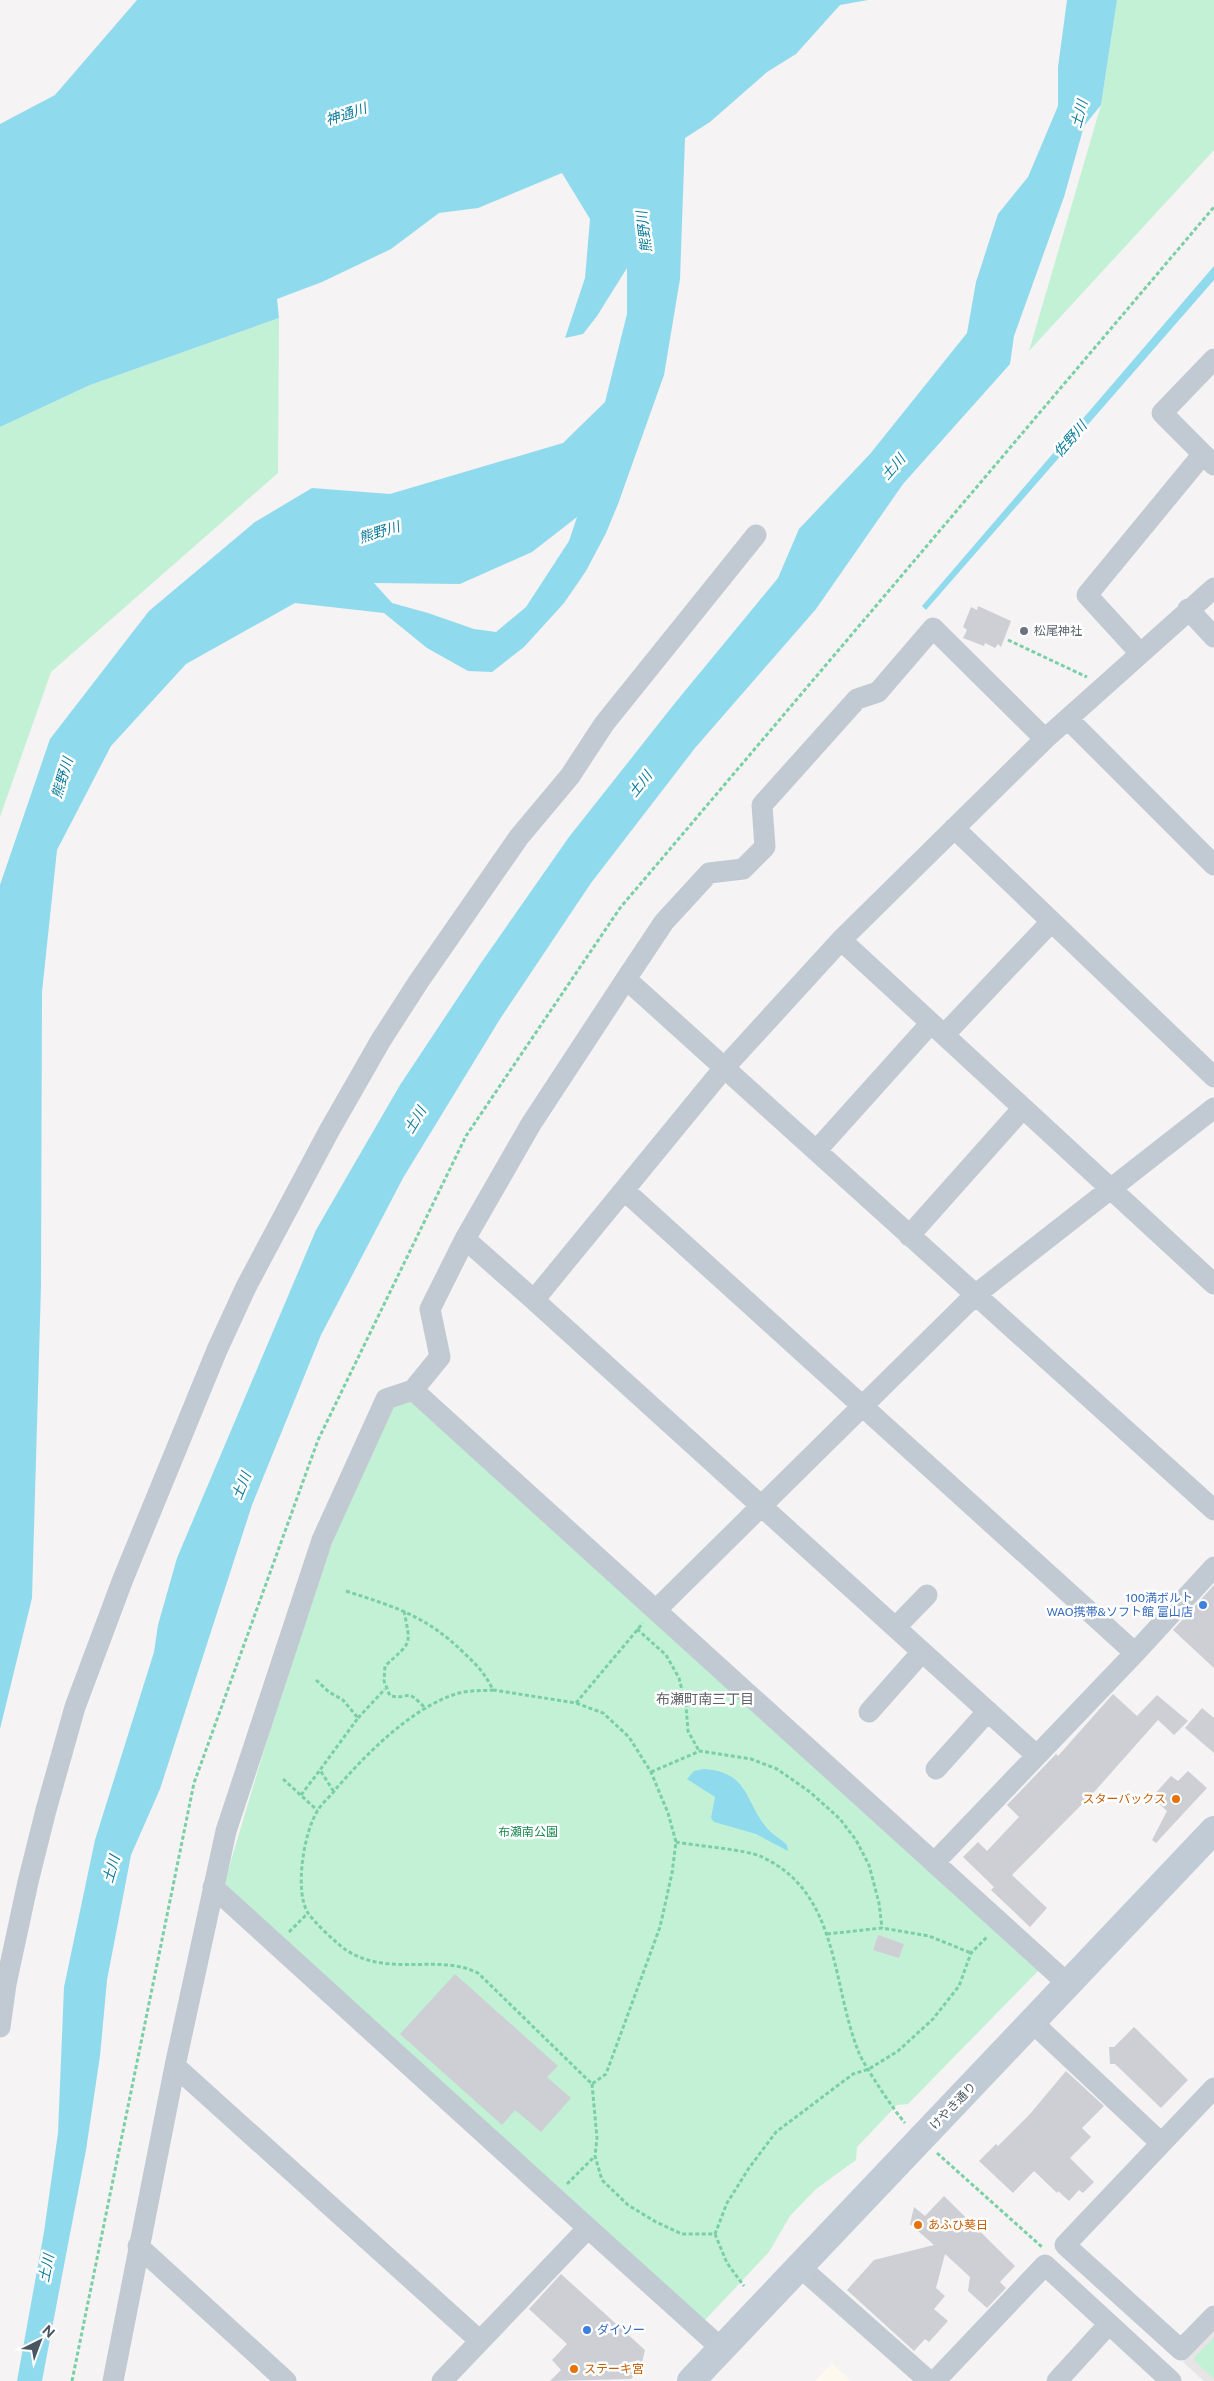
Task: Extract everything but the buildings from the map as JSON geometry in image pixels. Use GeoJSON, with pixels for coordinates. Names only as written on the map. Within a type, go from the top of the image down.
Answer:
{"type":"FeatureCollection","features":[{"type":"Feature","properties":{"kind":"street"},"geometry":{"type":"LineString","coordinates":[[1140,653],[1087,595],[1209,459],[1162,413],[1214,359]]}},
{"type":"Feature","properties":{"kind":"street"},"geometry":{"type":"LineString","coordinates":[[0,2027],[6,1984],[28,1882],[75,1707],[127,1569],[217,1350],[246,1287],[334,1123],[381,1040],[419,980],[519,837],[570,776],[604,724],[756,535]]}},
{"type":"Feature","properties":{"kind":"street"},"geometry":{"type":"LineString","coordinates":[[534,1300],[724,1068],[841,940],[1045,739],[1214,588]]}},
{"type":"Feature","properties":{"kind":"street"},"geometry":{"type":"LineString","coordinates":[[1188,610],[1214,637]]}},
{"type":"Feature","properties":{"kind":"street"},"geometry":{"type":"LineString","coordinates":[[113,2381],[138,2246],[226,1831],[253,1772],[295,1644],[322,1540],[338,1519],[386,1399],[413,1390],[440,1357],[430,1309],[465,1239],[531,1124],[664,922],[709,873],[743,869],[765,847],[762,805],[857,699],[878,692],[933,628],[1045,739]]}},
{"type":"Feature","properties":{"kind":"street"},"geometry":{"type":"LineString","coordinates":[[1068,719],[1214,865]]}},
{"type":"Feature","properties":{"kind":"street"},"geometry":{"type":"LineString","coordinates":[[954,828],[1214,1077]]}},
{"type":"Feature","properties":{"kind":"street"},"geometry":{"type":"LineString","coordinates":[[816,1151],[937,1029],[1051,922]]}},
{"type":"Feature","properties":{"kind":"street"},"geometry":{"type":"LineString","coordinates":[[841,940],[1214,1284]]}},
{"type":"Feature","properties":{"kind":"street"},"geometry":{"type":"LineString","coordinates":[[626,979],[1214,1510]]}},
{"type":"Feature","properties":{"kind":"street"},"geometry":{"type":"LineString","coordinates":[[909,1236],[1023,1108]]}},
{"type":"Feature","properties":{"kind":"street"},"geometry":{"type":"LineString","coordinates":[[656,1610],[975,1295],[1214,1108]]}},
{"type":"Feature","properties":{"kind":"street"},"geometry":{"type":"LineString","coordinates":[[625,1191],[1136,1653]]}},
{"type":"Feature","properties":{"kind":"street"},"geometry":{"type":"LineString","coordinates":[[465,1239],[762,1505],[1036,1755]]}},
{"type":"Feature","properties":{"kind":"street"},"geometry":{"type":"LineString","coordinates":[[413,1390],[1068,1984]]}},
{"type":"Feature","properties":{"kind":"street"},"geometry":{"type":"LineString","coordinates":[[934,1863],[1136,1653],[1214,1567]]}},
{"type":"Feature","properties":{"kind":"street"},"geometry":{"type":"LineString","coordinates":[[896,1627],[926,1595]]}},
{"type":"Feature","properties":{"kind":"street"},"geometry":{"type":"LineString","coordinates":[[869,1712],[922,1652]]}},
{"type":"Feature","properties":{"kind":"street"},"geometry":{"type":"LineString","coordinates":[[936,1770],[988,1711]]}},
{"type":"Feature","properties":{"kind":"street","name":"けやき通り"},"geometry":{"type":"LineString","coordinates":[[692,2381],[1214,1830]]}},
{"type":"Feature","properties":{"kind":"street"},"geometry":{"type":"LineString","coordinates":[[213,1887],[562,2199],[588,2228],[722,2349]]}},
{"type":"Feature","properties":{"kind":"street"},"geometry":{"type":"LineString","coordinates":[[1032,2022],[1161,2143]]}},
{"type":"Feature","properties":{"kind":"street"},"geometry":{"type":"LineString","coordinates":[[175,2066],[480,2341]]}},
{"type":"Feature","properties":{"kind":"street"},"geometry":{"type":"LineString","coordinates":[[1214,2088],[1065,2245],[1181,2350],[1214,2316]]}},
{"type":"Feature","properties":{"kind":"street"},"geometry":{"type":"LineString","coordinates":[[442,2381],[588,2228]]}},
{"type":"Feature","properties":{"kind":"street"},"geometry":{"type":"LineString","coordinates":[[138,2246],[286,2381]]}},
{"type":"Feature","properties":{"kind":"street"},"geometry":{"type":"LineString","coordinates":[[935,2381],[1045,2265],[1171,2381]]}},
{"type":"Feature","properties":{"kind":"street"},"geometry":{"type":"LineString","coordinates":[[800,2266],[929,2381]]}},
{"type":"Feature","properties":{"kind":"street"},"geometry":{"type":"LineString","coordinates":[[1057,2381],[1109,2324]]}},
{"type":"Feature","properties":{"kind":"path"},"geometry":{"type":"LineString","coordinates":[[72,2381],[194,1784],[318,1440],[466,1136],[620,908],[1214,207]]}},
{"type":"Feature","properties":{"kind":"path"},"geometry":{"type":"LineString","coordinates":[[1008,640],[1104,685]]}},
{"type":"Feature","properties":{"kind":"path"},"geometry":{"type":"LineString","coordinates":[[346,1591],[403,1610],[422,1619],[443,1634],[486,1674],[493,1690]]}},
{"type":"Feature","properties":{"kind":"path"},"geometry":{"type":"LineString","coordinates":[[403,1610],[410,1641],[407,1648],[385,1666],[385,1689],[390,1696],[413,1695],[426,1710]]}},
{"type":"Feature","properties":{"kind":"path"},"geometry":{"type":"LineString","coordinates":[[576,1703],[637,1630],[666,1655],[679,1678],[686,1706],[688,1731],[700,1751]]}},
{"type":"Feature","properties":{"kind":"path"},"geometry":{"type":"LineString","coordinates":[[316,1680],[329,1692],[343,1700],[358,1718]]}},
{"type":"Feature","properties":{"kind":"path"},"geometry":{"type":"LineString","coordinates":[[301,1795],[358,1718],[385,1689]]}},
{"type":"Feature","properties":{"kind":"path"},"geometry":{"type":"LineString","coordinates":[[562,2199],[594,2156],[598,2138],[592,2084],[478,1973],[463,1965],[410,1966],[377,1963],[346,1950],[308,1913],[302,1894],[304,1853],[318,1810],[353,1769],[392,1731],[426,1710],[460,1693],[493,1690],[576,1703],[603,1713],[629,1737],[651,1772],[668,1812],[676,1842],[672,1873],[660,1927],[606,2074],[592,2084]]}},
{"type":"Feature","properties":{"kind":"path"},"geometry":{"type":"LineString","coordinates":[[651,1772],[700,1751],[751,1759],[776,1769],[810,1792],[840,1819],[856,1840],[869,1866],[879,1903],[882,1928]]}},
{"type":"Feature","properties":{"kind":"path"},"geometry":{"type":"LineString","coordinates":[[320,1770],[334,1792]]}},
{"type":"Feature","properties":{"kind":"path"},"geometry":{"type":"LineString","coordinates":[[283,1780],[318,1810]]}},
{"type":"Feature","properties":{"kind":"path"},"geometry":{"type":"LineString","coordinates":[[676,1842],[760,1856],[784,1869],[803,1888],[818,1909],[827,1934],[860,2054],[903,2120]]}},
{"type":"Feature","properties":{"kind":"path"},"geometry":{"type":"LineString","coordinates":[[277,1945],[308,1913]]}},
{"type":"Feature","properties":{"kind":"path"},"geometry":{"type":"LineString","coordinates":[[744,2286],[727,2263],[715,2234],[727,2203],[749,2168],[776,2132],[853,2074],[870,2069],[898,2051],[933,2019],[959,1986],[971,1953],[929,1936],[882,1928],[827,1934]]}},
{"type":"Feature","properties":{"kind":"path"},"geometry":{"type":"LineString","coordinates":[[594,2156],[602,2180],[628,2205],[656,2222],[682,2234],[715,2234]]}},
{"type":"Feature","properties":{"kind":"shaded area"},"geometry":{"type":"Polygon","coordinates":[[[1214,2329],[1214,2381],[1204,2381],[1183,2362],[1214,2329]]]}},
{"type":"Feature","properties":{"kind":"shaded area"},"geometry":{"type":"Polygon","coordinates":[[[832,2363],[851,2381],[815,2381],[832,2363]]]}},
{"type":"Feature","properties":{"kind":"green space"},"geometry":{"type":"Polygon","coordinates":[[[1117,0],[1214,0],[1214,150],[1029,351],[1101,105],[1117,0]]]}},
{"type":"Feature","properties":{"kind":"green space"},"geometry":{"type":"Polygon","coordinates":[[[279,318],[278,473],[51,672],[0,817],[0,427],[90,385],[279,318]]]}},
{"type":"Feature","properties":{"kind":"green space","name":"布瀬南公園"},"geometry":{"type":"Polygon","coordinates":[[[415,1401],[1039,1970],[908,2104],[897,2105],[857,2147],[856,2160],[816,2189],[790,2216],[769,2252],[704,2321],[224,1884],[297,1640],[346,1505],[390,1404],[415,1401]]]}},
{"type":"Feature","properties":{"kind":"green space"},"geometry":{"type":"Polygon","coordinates":[[[1214,2337],[1214,2379],[1193,2359],[1214,2337]]]}},
{"type":"Feature","properties":{"kind":"water"},"geometry":{"type":"Polygon","coordinates":[[[137,0],[868,0],[840,5],[796,54],[767,72],[710,122],[685,138],[680,279],[664,375],[606,533],[586,571],[564,603],[524,647],[492,672],[468,671],[427,648],[384,613],[295,603],[186,664],[111,746],[57,850],[42,992],[41,1286],[32,1598],[0,1729],[0,885],[50,739],[149,611],[255,522],[312,488],[390,494],[563,443],[605,402],[627,314],[627,268],[597,316],[583,334],[565,338],[585,278],[590,219],[562,173],[478,208],[439,213],[391,249],[322,282],[277,299],[279,318],[90,385],[0,427],[0,124],[55,95],[137,0]],[[577,517],[532,552],[460,584],[374,583],[392,603],[474,629],[496,632],[526,607],[569,541],[577,517]]]}},
{"type":"Feature","properties":{"kind":"water","name":"土川"},"geometry":{"type":"Polygon","coordinates":[[[1067,0],[1117,0],[1101,105],[1084,126],[1064,197],[1014,336],[1010,364],[903,484],[816,609],[695,748],[591,883],[500,1019],[403,1178],[321,1335],[252,1505],[160,1789],[131,1855],[107,1980],[100,2056],[86,2150],[42,2381],[17,2381],[44,2232],[58,2133],[64,1987],[95,1840],[154,1652],[158,1625],[177,1558],[316,1230],[400,1085],[481,963],[569,837],[675,703],[778,578],[799,529],[870,454],[967,333],[976,282],[998,214],[1028,177],[1058,106],[1058,67],[1067,0]]]}},
{"type":"Feature","properties":{"kind":"water","name":"佐野川"},"geometry":{"type":"Polygon","coordinates":[[[1214,266],[1214,280],[926,610],[922,606],[1214,266]]]}},
{"type":"Feature","properties":{"kind":"water"},"geometry":{"type":"Polygon","coordinates":[[[704,1769],[729,1775],[737,1781],[766,1827],[787,1845],[788,1851],[756,1834],[714,1822],[711,1818],[715,1797],[687,1779],[694,1771],[704,1769]]]}},
{"type":"Feature","properties":{"kind":"place","name":"松尾神社"},"geometry":{"type":"Point","coordinates":[1024,631]}},
{"type":"Feature","properties":{"kind":"place","name":"100満ボルト WAO携帯&ソフト館 富山店"},"geometry":{"type":"Point","coordinates":[1203,1605]}},
{"type":"Feature","properties":{"kind":"place","name":"スターバックス"},"geometry":{"type":"Point","coordinates":[1176,1799]}},
{"type":"Feature","properties":{"kind":"place","name":"あふひ葵日"},"geometry":{"type":"Point","coordinates":[918,2225]}},
{"type":"Feature","properties":{"kind":"place","name":"ダイソー"},"geometry":{"type":"Point","coordinates":[587,2330]}},
{"type":"Feature","properties":{"kind":"place","name":"ステーキ宮"},"geometry":{"type":"Point","coordinates":[574,2369]}},
{"type":"Feature","properties":{"kind":"district","name":"布瀬町南三丁目"},"geometry":{"type":"Point","coordinates":[705,1699]}},
{"type":"Feature","properties":{"kind":"water label","name":"神通川"},"geometry":{"type":"Point","coordinates":[346,114]}},
{"type":"Feature","properties":{"kind":"water label","name":"熊野川"},"geometry":{"type":"Point","coordinates":[644,232]}},
{"type":"Feature","properties":{"kind":"water label","name":"熊野川"},"geometry":{"type":"Point","coordinates":[379,532]}},
{"type":"Feature","properties":{"kind":"water label","name":"熊野川"},"geometry":{"type":"Point","coordinates":[62,778]}}]}
